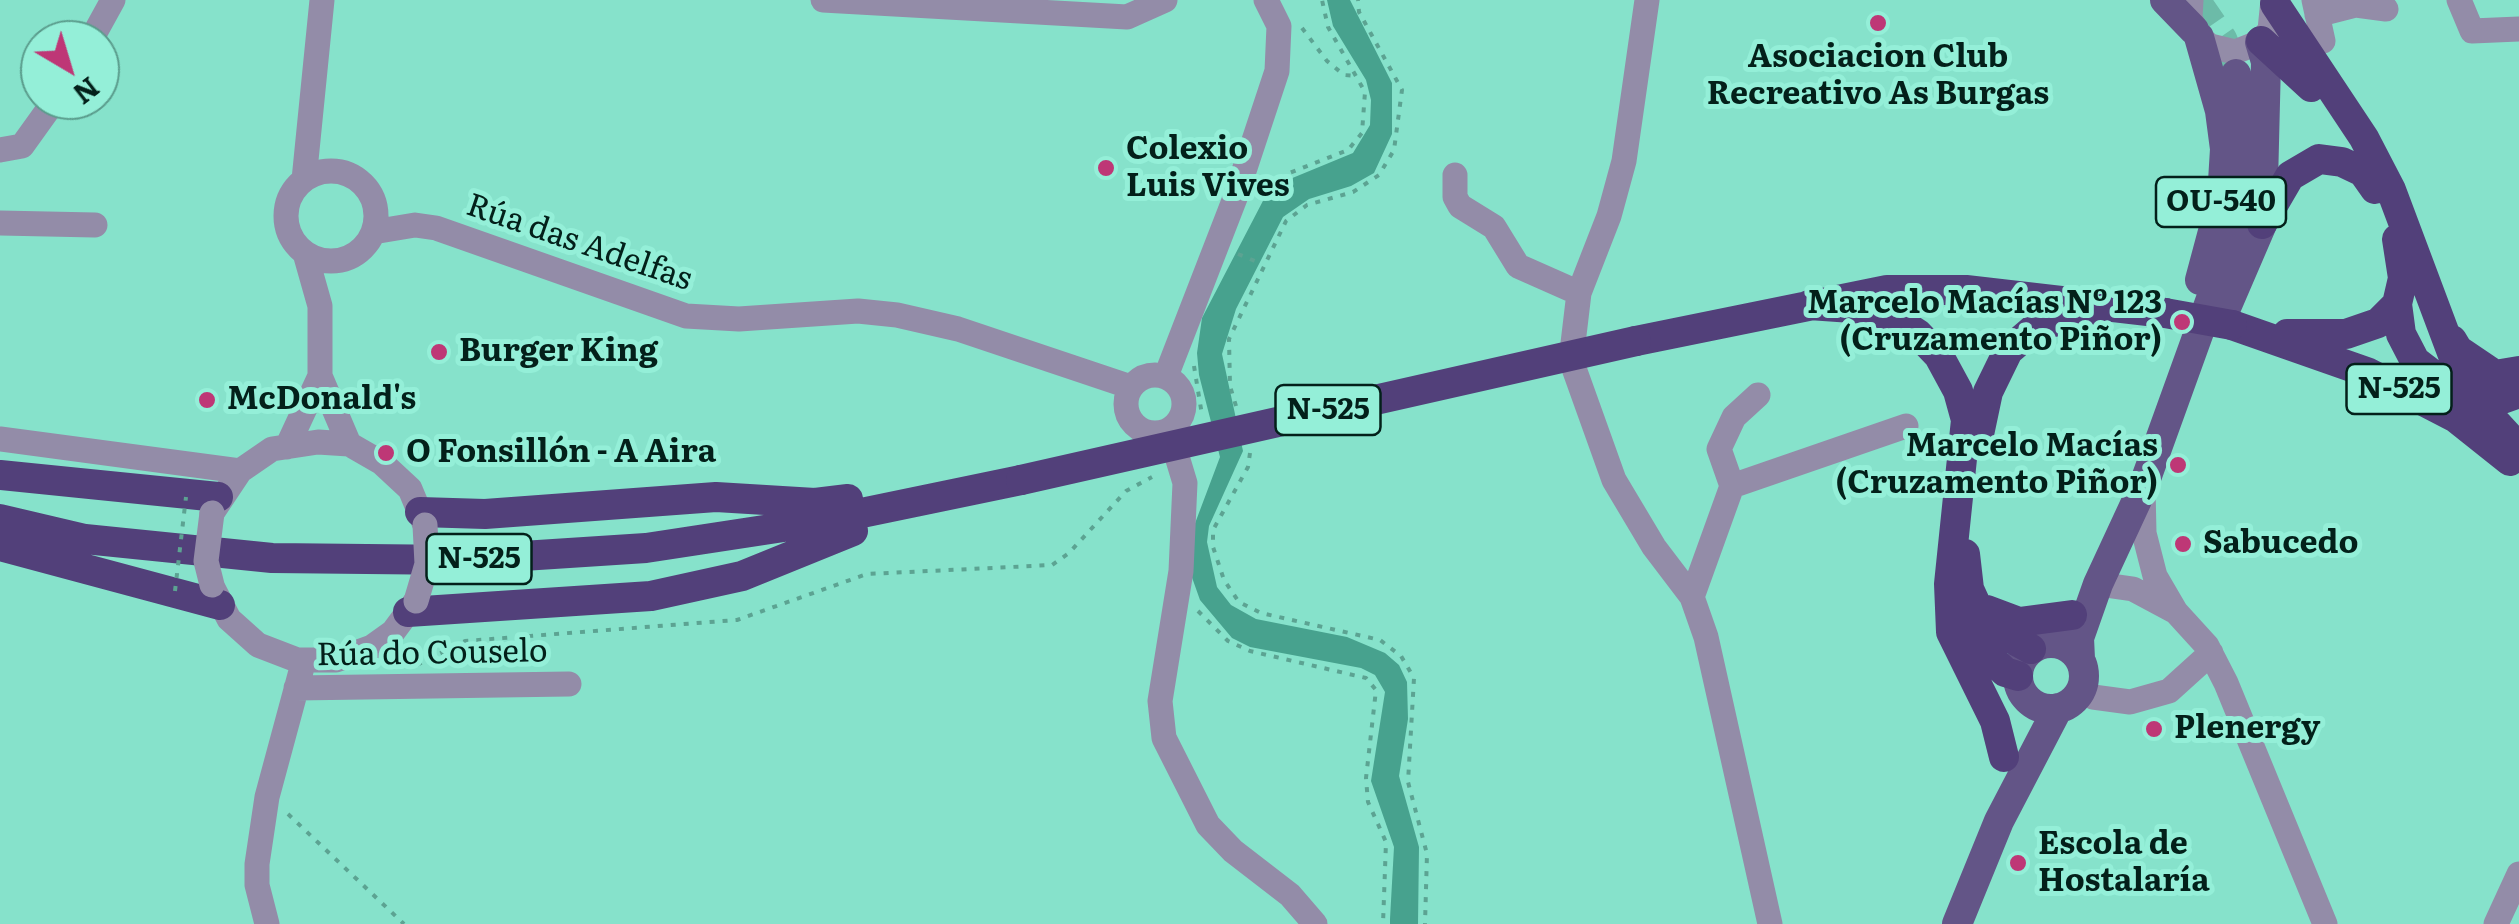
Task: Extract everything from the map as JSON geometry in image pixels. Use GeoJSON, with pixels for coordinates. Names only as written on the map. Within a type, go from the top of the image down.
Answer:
{"type":"FeatureCollection","features":[{"type":"Feature","properties":{"kind":"highway"},"geometry":{"type":"LineString","coordinates":[[2274,2],[2378,164],[2470,393],[2519,448]]}},
{"type":"Feature","properties":{"kind":"highway"},"geometry":{"type":"LineString","coordinates":[[2260,41],[2294,67],[2322,101],[2358,154],[2375,189],[2397,239],[2403,278],[2396,304],[2402,334],[2414,361],[2449,387],[2502,399],[2519,393]]}},
{"type":"Feature","properties":{"kind":"highway"},"geometry":{"type":"LineString","coordinates":[[2262,224],[2290,176],[2319,160],[2342,162],[2363,172],[2375,189]]}},
{"type":"Feature","properties":{"kind":"highway","name":"N-525"},"geometry":{"type":"LineString","coordinates":[[0,518],[85,539],[272,558],[461,560],[646,548],[822,522],[1636,340],[1887,290],[1966,290],[2132,308],[2264,334],[2369,374],[2456,418],[2519,468]]}},
{"type":"Feature","properties":{"kind":"highway"},"geometry":{"type":"LineString","coordinates":[[2264,334],[2346,334],[2378,323],[2396,304]]}},
{"type":"Feature","properties":{"kind":"highway"},"geometry":{"type":"LineString","coordinates":[[1809,305],[1867,310],[1892,317],[1918,334],[1940,356],[1958,391],[1966,420],[1949,584],[1951,632],[2015,761]]}},
{"type":"Feature","properties":{"kind":"highway"},"geometry":{"type":"LineString","coordinates":[[2030,665],[1985,624],[1964,564],[1976,448],[1988,392],[2008,352],[2036,326],[2073,314],[2132,308]]}},
{"type":"Feature","properties":{"kind":"highway"},"geometry":{"type":"LineString","coordinates":[[2436,311],[2458,350],[2484,370],[2495,376],[2519,370]]}},
{"type":"Feature","properties":{"kind":"highway"},"geometry":{"type":"LineString","coordinates":[[0,475],[205,502]]}},
{"type":"Feature","properties":{"kind":"highway"},"geometry":{"type":"LineString","coordinates":[[422,519],[716,497],[815,503],[888,494],[955,494]]}},
{"type":"Feature","properties":{"kind":"highway"},"geometry":{"type":"LineString","coordinates":[[412,606],[652,596],[742,576],[792,553],[955,494]]}},
{"type":"Feature","properties":{"kind":"highway"},"geometry":{"type":"LineString","coordinates":[[0,546],[128,584],[216,595]]}},
{"type":"Feature","properties":{"kind":"highway"},"geometry":{"type":"LineString","coordinates":[[1949,584],[1968,636],[2006,672],[2030,665]]}},
{"type":"Feature","properties":{"kind":"highway"},"geometry":{"type":"LineString","coordinates":[[1975,604],[2019,622],[2072,614]]}},
{"type":"Feature","properties":{"kind":"main road","name":"OU-540"},"geometry":{"type":"LineString","coordinates":[[2165,0],[2195,22],[2220,111],[2226,149],[2222,198],[2201,272],[2188,368]]}},
{"type":"Feature","properties":{"kind":"main road","name":"OU-540"},"geometry":{"type":"LineString","coordinates":[[2188,368],[2232,298],[2262,224],[2266,62],[2260,41]]}},
{"type":"Feature","properties":{"kind":"main road","name":"OU-540"},"geometry":{"type":"LineString","coordinates":[[2015,761],[2073,686],[2080,638],[2098,584],[2143,487],[2230,246],[2242,193],[2245,133],[2236,74]]}},
{"type":"Feature","properties":{"kind":"main road","name":"OU-540"},"geometry":{"type":"LineString","coordinates":[[2015,761],[2030,665],[2098,584]]}},
{"type":"Feature","properties":{"kind":"main road"},"geometry":{"type":"LineString","coordinates":[[2067,647],[2073,686],[2037,706],[2030,665],[2067,647]]}},
{"type":"Feature","properties":{"kind":"main road"},"geometry":{"type":"LineString","coordinates":[[1957,924],[2000,822],[2015,761]]}},
{"type":"Feature","properties":{"kind":"street"},"geometry":{"type":"LineString","coordinates":[[304,180],[322,0]]}},
{"type":"Feature","properties":{"kind":"street"},"geometry":{"type":"LineString","coordinates":[[823,0],[1127,17],[1165,0]]}},
{"type":"Feature","properties":{"kind":"street"},"geometry":{"type":"LineString","coordinates":[[1166,376],[1235,198],[1278,72],[1279,26],[1266,0]]}},
{"type":"Feature","properties":{"kind":"street"},"geometry":{"type":"LineString","coordinates":[[1646,0],[1624,161],[1609,216],[1579,293],[1571,360],[1601,447],[1634,514],[1692,597],[1706,637],[1770,924]]}},
{"type":"Feature","properties":{"kind":"street"},"geometry":{"type":"LineString","coordinates":[[2459,0],[2472,31],[2519,30]]}},
{"type":"Feature","properties":{"kind":"street","name":"OU-540"},"geometry":{"type":"LineString","coordinates":[[2260,41],[2270,30],[2274,2]]}},
{"type":"Feature","properties":{"kind":"street"},"geometry":{"type":"LineString","coordinates":[[2322,41],[2315,7],[2356,4],[2386,10]]}},
{"type":"Feature","properties":{"kind":"street"},"geometry":{"type":"LineString","coordinates":[[2195,22],[2210,46],[2235,52],[2260,41]]}},
{"type":"Feature","properties":{"kind":"street"},"geometry":{"type":"LineString","coordinates":[[0,150],[22,146],[41,120]]}},
{"type":"Feature","properties":{"kind":"street"},"geometry":{"type":"LineString","coordinates":[[311,137],[332,170],[360,180],[374,202],[373,232],[349,257],[320,306]]}},
{"type":"Feature","properties":{"kind":"street"},"geometry":{"type":"LineString","coordinates":[[332,170],[304,180],[294,190],[286,217],[295,244],[305,253],[334,261],[349,257]]}},
{"type":"Feature","properties":{"kind":"street"},"geometry":{"type":"LineString","coordinates":[[1455,175],[1455,197],[1460,206],[1494,227],[1518,266],[1579,293]]}},
{"type":"Feature","properties":{"kind":"street","name":"Rúa das Adelfas"},"geometry":{"type":"LineString","coordinates":[[374,202],[415,225],[502,249],[686,316],[740,320],[858,311],[897,315],[958,329],[1131,387]]}},
{"type":"Feature","properties":{"kind":"street"},"geometry":{"type":"LineString","coordinates":[[0,223],[95,225]]}},
{"type":"Feature","properties":{"kind":"street","name":"Rúa das Adelfas"},"geometry":{"type":"LineString","coordinates":[[373,232],[415,225]]}},
{"type":"Feature","properties":{"kind":"street"},"geometry":{"type":"LineString","coordinates":[[305,253],[320,306],[320,376],[349,444]]}},
{"type":"Feature","properties":{"kind":"street"},"geometry":{"type":"LineString","coordinates":[[287,447],[320,376]]}},
{"type":"Feature","properties":{"kind":"street"},"geometry":{"type":"LineString","coordinates":[[1166,376],[1180,388],[1184,407],[1169,430],[1150,432],[1133,423],[1126,405],[1131,387],[1144,377],[1166,376]]}},
{"type":"Feature","properties":{"kind":"street"},"geometry":{"type":"LineString","coordinates":[[1692,597],[1732,486],[1719,450],[1734,417],[1758,395]]}},
{"type":"Feature","properties":{"kind":"street"},"geometry":{"type":"LineString","coordinates":[[1732,486],[1906,426]]}},
{"type":"Feature","properties":{"kind":"street"},"geometry":{"type":"LineString","coordinates":[[1169,430],[1183,468],[1181,571],[1160,702],[1164,738],[1208,825],[1233,851],[1290,894],[1315,924]]}},
{"type":"Feature","properties":{"kind":"street"},"geometry":{"type":"LineString","coordinates":[[0,438],[240,471]]}},
{"type":"Feature","properties":{"kind":"street"},"geometry":{"type":"LineString","coordinates":[[318,442],[349,444],[382,463],[410,490],[422,519],[427,564],[412,606],[393,632],[372,647],[336,660],[304,660],[258,645],[216,595],[206,561],[205,502],[272,449],[318,442]]}},
{"type":"Feature","properties":{"kind":"street"},"geometry":{"type":"LineString","coordinates":[[2143,487],[2144,533],[2155,576],[2176,612],[2211,654],[2325,924]]}},
{"type":"Feature","properties":{"kind":"street"},"geometry":{"type":"LineString","coordinates":[[2098,584],[2133,589],[2176,612]]}},
{"type":"Feature","properties":{"kind":"street"},"geometry":{"type":"LineString","coordinates":[[2073,686],[2092,698],[2130,702],[2168,690],[2211,654]]}},
{"type":"Feature","properties":{"kind":"street"},"geometry":{"type":"LineString","coordinates":[[267,924],[257,885],[267,798],[304,660]]}},
{"type":"Feature","properties":{"kind":"street","name":"Rúa do Couselo"},"geometry":{"type":"LineString","coordinates":[[296,688],[569,684]]}},
{"type":"Feature","properties":{"kind":"street"},"geometry":{"type":"LineString","coordinates":[[2496,924],[2519,874]]}},
{"type":"Feature","properties":{"kind":"path"},"geometry":{"type":"LineString","coordinates":[[1255,201],[1287,174],[1348,150],[1362,133],[1365,92],[1328,26],[1322,0]]}},
{"type":"Feature","properties":{"kind":"path"},"geometry":{"type":"LineString","coordinates":[[1240,419],[1230,386],[1229,339],[1286,221],[1307,206],[1353,192],[1379,175],[1394,150],[1402,90],[1360,12],[1358,0]]}},
{"type":"Feature","properties":{"kind":"path"},"geometry":{"type":"LineString","coordinates":[[1294,18],[1327,61],[1344,75],[1358,76]]}},
{"type":"Feature","properties":{"kind":"path"},"geometry":{"type":"LineString","coordinates":[[1234,253],[1263,264]]}},
{"type":"Feature","properties":{"kind":"path"},"geometry":{"type":"LineString","coordinates":[[1194,356],[1203,422]]}},
{"type":"Feature","properties":{"kind":"path"},"geometry":{"type":"LineString","coordinates":[[1250,450],[1248,467],[1213,530],[1213,547],[1224,580],[1240,602],[1261,613],[1380,640],[1401,656],[1414,678],[1408,782],[1427,854],[1425,924]]}},
{"type":"Feature","properties":{"kind":"path"},"geometry":{"type":"LineString","coordinates":[[407,671],[465,641],[737,620],[867,574],[1052,565],[1069,554],[1126,490],[1183,468]]}},
{"type":"Feature","properties":{"kind":"path"},"geometry":{"type":"LineString","coordinates":[[175,591],[205,502]]}},
{"type":"Feature","properties":{"kind":"path"},"geometry":{"type":"LineString","coordinates":[[1198,610],[1228,641],[1250,651],[1366,678],[1376,690],[1366,778],[1368,802],[1386,842],[1383,924]]}},
{"type":"Feature","properties":{"kind":"path"},"geometry":{"type":"LineString","coordinates":[[267,798],[344,863],[404,924]]}},
{"type":"Feature","properties":{"kind":"water"},"geometry":{"type":"Polygon","coordinates":[[[1327,0],[1350,0],[1392,83],[1392,134],[1374,173],[1351,186],[1309,199],[1283,217],[1236,309],[1222,354],[1243,451],[1209,526],[1207,542],[1217,587],[1231,605],[1256,619],[1347,637],[1385,653],[1399,665],[1407,682],[1408,719],[1399,776],[1419,847],[1418,924],[1390,924],[1394,847],[1371,781],[1385,692],[1375,675],[1361,668],[1250,647],[1232,638],[1200,600],[1189,569],[1191,534],[1220,457],[1199,375],[1197,353],[1202,318],[1265,197],[1290,179],[1353,153],[1370,125],[1371,100],[1366,80],[1333,26],[1327,0]]]}},
{"type":"Feature","properties":{"kind":"tunnel"},"geometry":{"type":"LineString","coordinates":[[2195,0],[2222,39],[2235,71]]}},
{"type":"Feature","properties":{"kind":"place","name":"Asociacion Club Recreativo As Burgas"},"geometry":{"type":"Point","coordinates":[1878,23]}},
{"type":"Feature","properties":{"kind":"place","name":"Colexio Luis Vives"},"geometry":{"type":"Point","coordinates":[1106,168]}},
{"type":"Feature","properties":{"kind":"place","name":"Marcelo Macías Nº 123 (Cruzamento Piñor)"},"geometry":{"type":"Point","coordinates":[2182,322]}},
{"type":"Feature","properties":{"kind":"place","name":"Burger King"},"geometry":{"type":"Point","coordinates":[439,352]}},
{"type":"Feature","properties":{"kind":"place","name":"McDonald's"},"geometry":{"type":"Point","coordinates":[207,400]}},
{"type":"Feature","properties":{"kind":"place","name":"O Fonsillón - A Aira"},"geometry":{"type":"Point","coordinates":[386,453]}},
{"type":"Feature","properties":{"kind":"place","name":"Marcelo Macías (Cruzamento Piñor)"},"geometry":{"type":"Point","coordinates":[2178,465]}},
{"type":"Feature","properties":{"kind":"place","name":"Sabucedo"},"geometry":{"type":"Point","coordinates":[2183,544]}},
{"type":"Feature","properties":{"kind":"place","name":"Plenergy"},"geometry":{"type":"Point","coordinates":[2154,729]}},
{"type":"Feature","properties":{"kind":"place","name":"Escola de Hostalaría"},"geometry":{"type":"Point","coordinates":[2018,863]}}]}
